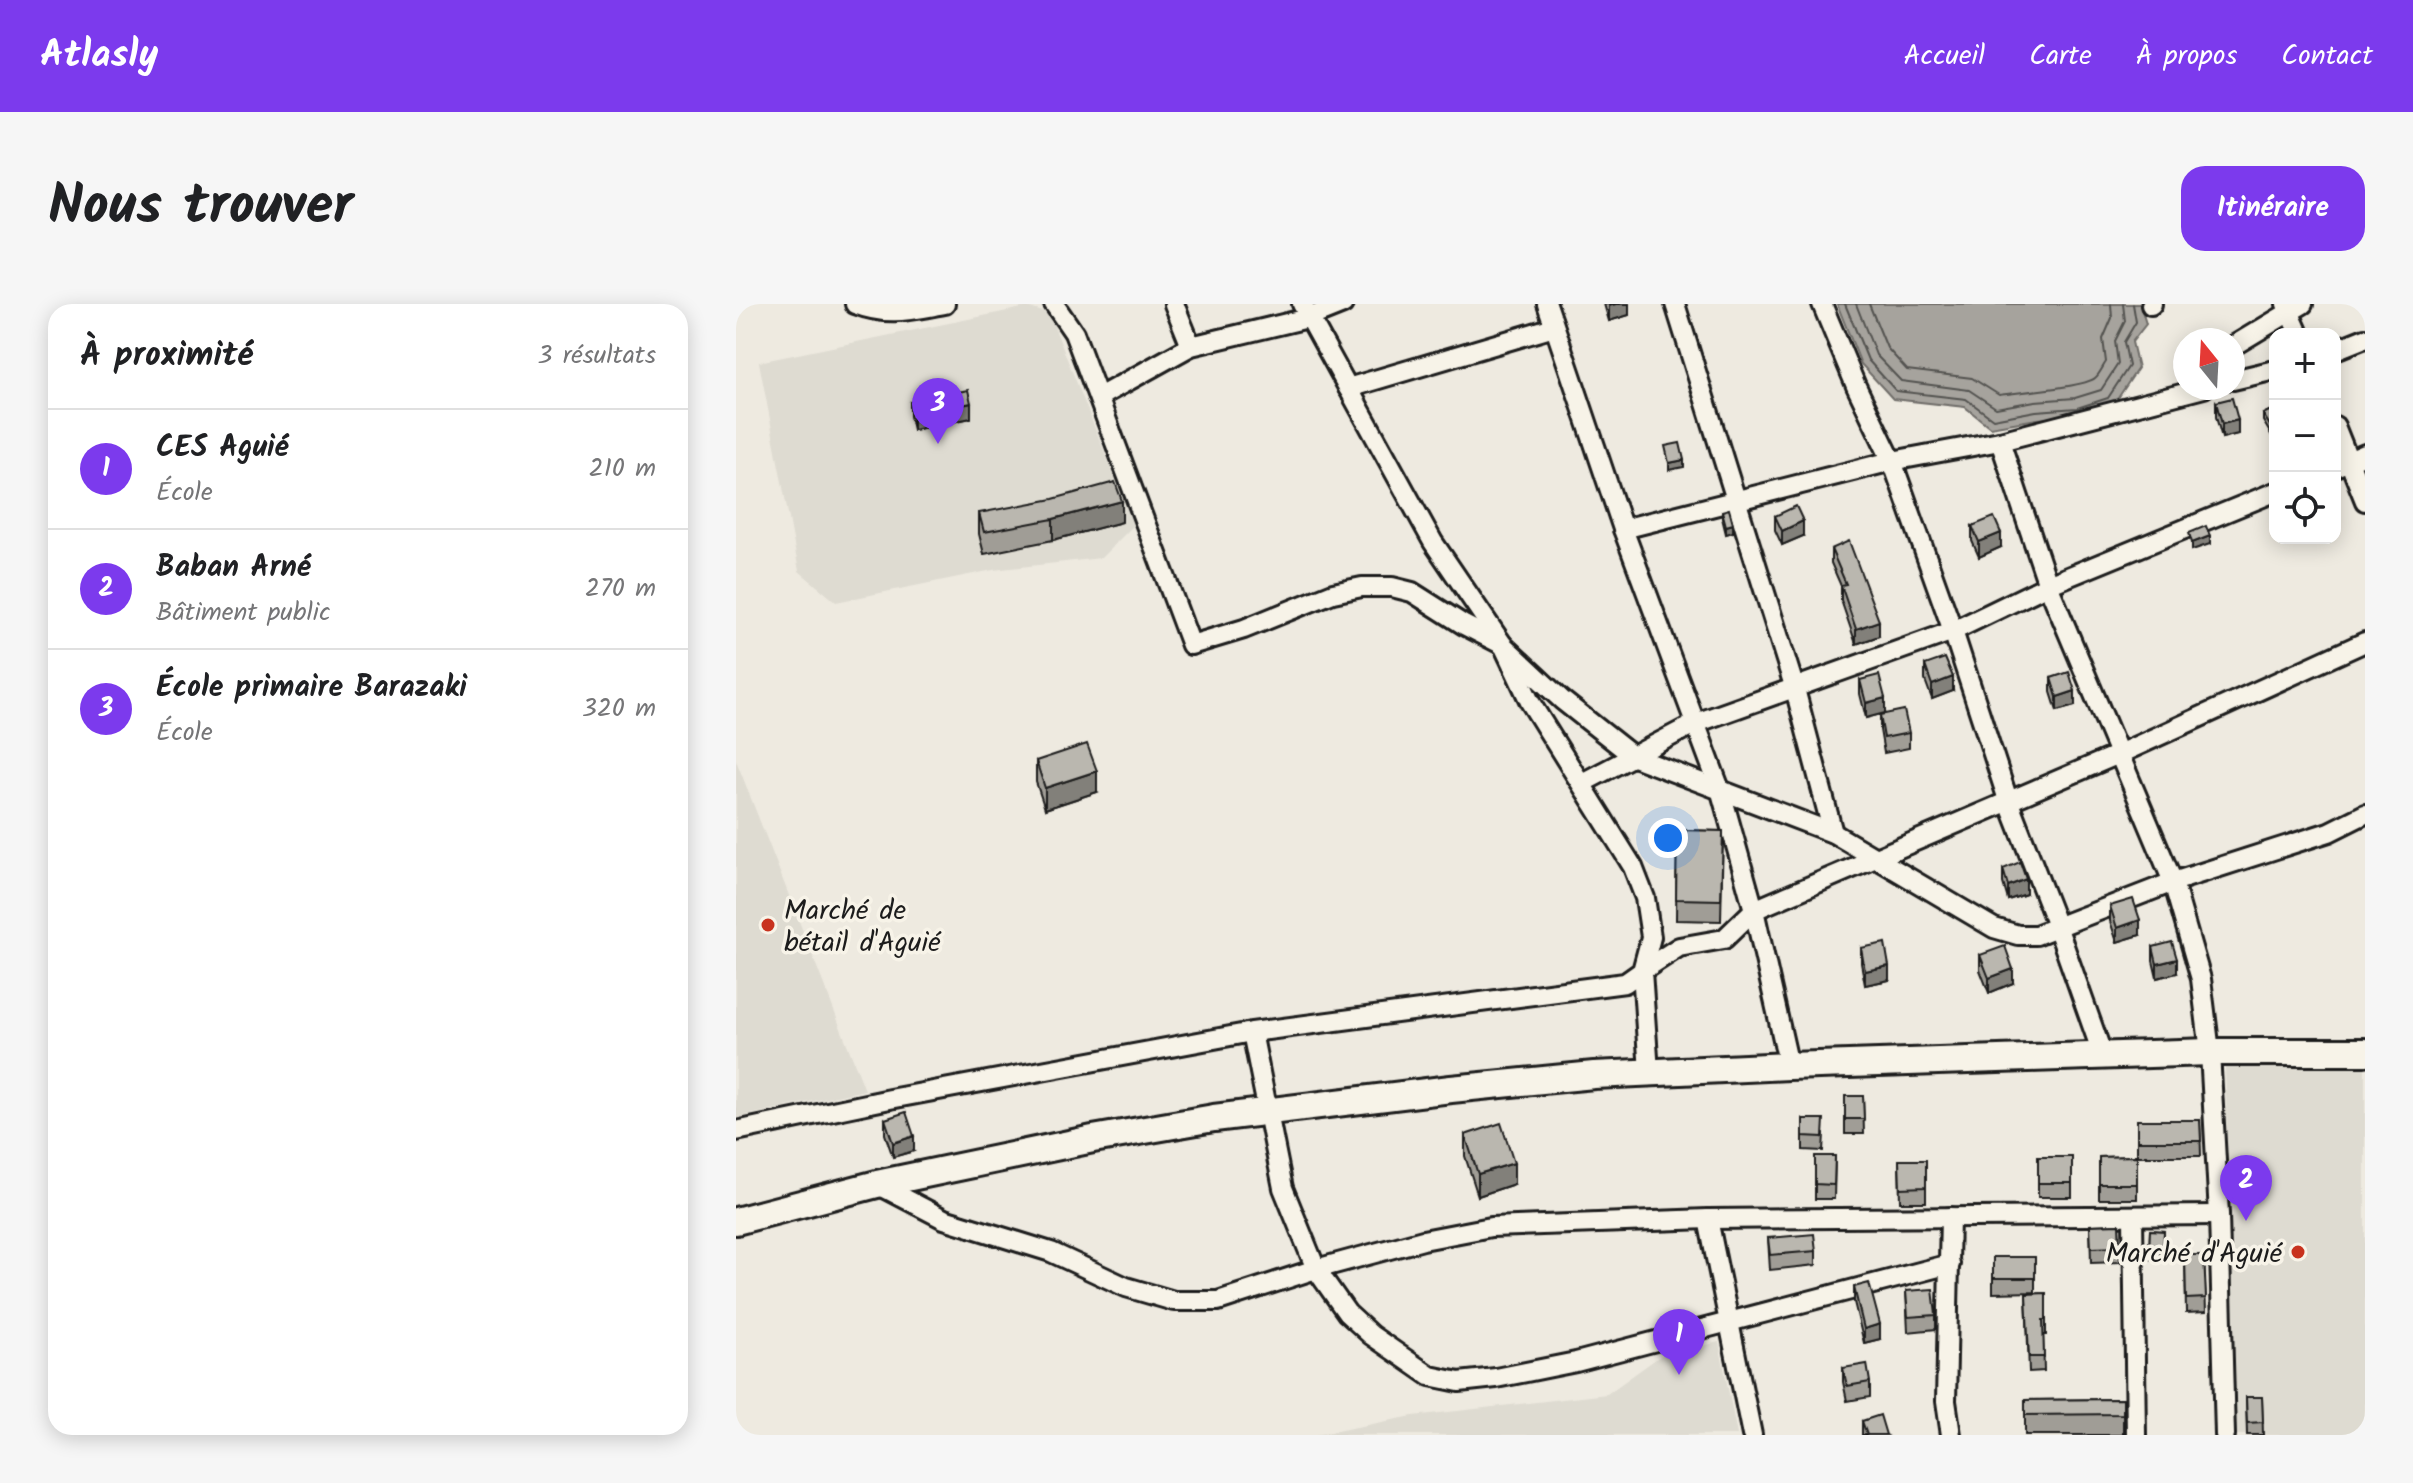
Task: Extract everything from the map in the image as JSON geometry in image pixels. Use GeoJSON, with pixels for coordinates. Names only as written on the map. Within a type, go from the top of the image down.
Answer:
{"type":"FeatureCollection","features":[{"type":"Feature","properties":{"kind":"highway"},"geometry":{"type":"LineString","coordinates":[[736,1221],[877,1184],[1093,1139],[1214,1118],[1451,1089],[1594,1075],[1789,1066],[2210,1052],[2365,1052]]}},
{"type":"Feature","properties":{"kind":"street"},"geometry":{"type":"LineString","coordinates":[[855,304],[875,312],[893,313],[945,304]]}},
{"type":"Feature","properties":{"kind":"street"},"geometry":{"type":"LineString","coordinates":[[1054,304],[1074,333],[1191,645],[1244,629],[1333,593],[1362,587],[1392,587],[1412,592],[1503,645],[1562,700],[1634,757],[1833,833],[1994,928],[2018,935],[2036,935],[2173,882],[2329,832],[2365,814]]}},
{"type":"Feature","properties":{"kind":"street"},"geometry":{"type":"LineString","coordinates":[[1174,304],[1191,346]]}},
{"type":"Feature","properties":{"kind":"street"},"geometry":{"type":"LineString","coordinates":[[1099,397],[1191,346],[1305,311],[1343,304]]}},
{"type":"Feature","properties":{"kind":"street"},"geometry":{"type":"LineString","coordinates":[[1547,304],[1623,529],[1721,792],[1754,910],[1789,1066]]}},
{"type":"Feature","properties":{"kind":"street"},"geometry":{"type":"LineString","coordinates":[[1675,304],[1795,689],[1833,833]]}},
{"type":"Feature","properties":{"kind":"street"},"geometry":{"type":"LineString","coordinates":[[1822,304],[1892,461],[1953,631],[2008,800],[2103,1056]]}},
{"type":"Feature","properties":{"kind":"street"},"geometry":{"type":"LineString","coordinates":[[2245,338],[2293,306],[2298,328]]}},
{"type":"Feature","properties":{"kind":"street"},"geometry":{"type":"LineString","coordinates":[[1305,311],[1433,542],[1503,645],[1530,702],[1633,867],[1645,898],[1651,937],[1642,971],[1649,1072]]}},
{"type":"Feature","properties":{"kind":"street"},"geometry":{"type":"LineString","coordinates":[[1348,388],[1554,327]]}},
{"type":"Feature","properties":{"kind":"street"},"geometry":{"type":"LineString","coordinates":[[2341,348],[2365,338]]}},
{"type":"Feature","properties":{"kind":"street"},"geometry":{"type":"LineString","coordinates":[[2245,377],[2269,371]]}},
{"type":"Feature","properties":{"kind":"street"},"geometry":{"type":"LineString","coordinates":[[1623,529],[1892,461],[2000,441],[2173,396]]}},
{"type":"Feature","properties":{"kind":"street"},"geometry":{"type":"LineString","coordinates":[[2000,441],[2048,585],[2173,882],[2201,979],[2210,1052],[2219,1215],[2225,1435]]}},
{"type":"Feature","properties":{"kind":"street"},"geometry":{"type":"LineString","coordinates":[[2341,441],[2365,501]]}},
{"type":"Feature","properties":{"kind":"street"},"geometry":{"type":"LineString","coordinates":[[1582,783],[1696,723],[1953,631],[2048,585],[2269,494]]}},
{"type":"Feature","properties":{"kind":"street"},"geometry":{"type":"LineString","coordinates":[[736,1131],[890,1099],[1252,1032],[1625,983],[1679,947],[1724,939],[1754,910],[2119,754],[2365,642]]}},
{"type":"Feature","properties":{"kind":"street"},"geometry":{"type":"LineString","coordinates":[[1252,1032],[1283,1188],[1316,1269],[1347,1313],[1371,1335],[1430,1376],[1459,1382],[1576,1362],[1950,1264]]}},
{"type":"Feature","properties":{"kind":"street"},"geometry":{"type":"LineString","coordinates":[[877,1184],[944,1219],[1051,1252],[1126,1287],[1174,1301],[1218,1301],[1316,1269],[1423,1240],[1491,1227],[1708,1219],[2219,1215]]}},
{"type":"Feature","properties":{"kind":"street"},"geometry":{"type":"LineString","coordinates":[[2133,1216],[2136,1435]]}},
{"type":"Feature","properties":{"kind":"street"},"geometry":{"type":"LineString","coordinates":[[1950,1217],[1946,1401],[1951,1435]]}},
{"type":"Feature","properties":{"kind":"street"},"geometry":{"type":"LineString","coordinates":[[1708,1219],[1752,1435]]}},
{"type":"Feature","properties":{"kind":"shaded area"},"geometry":{"type":"Polygon","coordinates":[[[1027,307],[1049,314],[1134,525],[1101,558],[993,570],[836,602],[799,571],[759,362],[1027,307]]]}},
{"type":"Feature","properties":{"kind":"shaded area","name":"Marché de bétail d'Aguié"},"geometry":{"type":"Polygon","coordinates":[[[736,760],[865,1090],[736,1118],[736,760]]]}},
{"type":"Feature","properties":{"kind":"shaded area","name":"Marché d'Aguié"},"geometry":{"type":"Polygon","coordinates":[[[2225,1068],[2365,1068],[2365,1435],[2235,1435],[2225,1068]]]}},
{"type":"Feature","properties":{"kind":"shaded area"},"geometry":{"type":"Polygon","coordinates":[[[1719,1342],[1737,1435],[1316,1435],[1413,1416],[1607,1394],[1660,1356],[1719,1342]]]}},
{"type":"Feature","properties":{"kind":"water"},"geometry":{"type":"Polygon","coordinates":[[[1837,304],[2140,304],[2146,324],[2132,342],[2138,368],[2114,404],[2078,416],[1990,427],[1965,407],[1893,399],[1861,364],[1837,304]]]}},
{"type":"Feature","properties":{"kind":"building"},"geometry":{"type":"Polygon","coordinates":[[[968,390],[971,403],[913,416],[910,402],[968,390]]]}},
{"type":"Feature","properties":{"kind":"building"},"geometry":{"type":"Polygon","coordinates":[[[2233,400],[2238,420],[2222,424],[2216,402],[2233,400]]]}},
{"type":"Feature","properties":{"kind":"building"},"geometry":{"type":"Polygon","coordinates":[[[1680,443],[1684,460],[1669,463],[1665,446],[1680,443]]]}},
{"type":"Feature","properties":{"kind":"building"},"geometry":{"type":"Polygon","coordinates":[[[1115,482],[1122,501],[1053,519],[984,532],[979,513],[1053,499],[1115,482]]]}},
{"type":"Feature","properties":{"kind":"building"},"geometry":{"type":"Polygon","coordinates":[[[1796,506],[1803,521],[1782,531],[1775,516],[1796,506]]]}},
{"type":"Feature","properties":{"kind":"building"},"geometry":{"type":"Polygon","coordinates":[[[1729,509],[1733,524],[1726,526],[1722,511],[1729,509]]]}},
{"type":"Feature","properties":{"kind":"building"},"geometry":{"type":"Polygon","coordinates":[[[1994,517],[2001,533],[1979,542],[1972,526],[1994,517]]]}},
{"type":"Feature","properties":{"kind":"building"},"geometry":{"type":"Polygon","coordinates":[[[2206,526],[2210,536],[2192,543],[2189,533],[2206,526]]]}},
{"type":"Feature","properties":{"kind":"building"},"geometry":{"type":"Polygon","coordinates":[[[1849,541],[1879,621],[1856,629],[1841,585],[1846,584],[1831,549],[1849,541]]]}},
{"type":"Feature","properties":{"kind":"building"},"geometry":{"type":"Polygon","coordinates":[[[1945,658],[1953,677],[1932,685],[1925,665],[1945,658]]]}},
{"type":"Feature","properties":{"kind":"building"},"geometry":{"type":"Polygon","coordinates":[[[2069,672],[2075,691],[2057,697],[2051,678],[2069,672]]]}},
{"type":"Feature","properties":{"kind":"building"},"geometry":{"type":"Polygon","coordinates":[[[1879,675],[1885,698],[1866,703],[1860,680],[1879,675]]]}},
{"type":"Feature","properties":{"kind":"building"},"geometry":{"type":"Polygon","coordinates":[[[1904,710],[1909,733],[1884,738],[1880,715],[1904,710]]]}},
{"type":"Feature","properties":{"kind":"building"},"geometry":{"type":"Polygon","coordinates":[[[1087,744],[1097,771],[1045,788],[1036,761],[1087,744]]]}},
{"type":"Feature","properties":{"kind":"building"},"geometry":{"type":"Polygon","coordinates":[[[1677,830],[1723,831],[1721,900],[1676,899],[1677,830]]]}},
{"type":"Feature","properties":{"kind":"building"},"geometry":{"type":"Polygon","coordinates":[[[2020,862],[2026,879],[2008,886],[2003,869],[2020,862]]]}},
{"type":"Feature","properties":{"kind":"building"},"geometry":{"type":"Polygon","coordinates":[[[2133,899],[2140,920],[2117,928],[2110,906],[2133,899]]]}},
{"type":"Feature","properties":{"kind":"building"},"geometry":{"type":"Polygon","coordinates":[[[2172,942],[2177,959],[2157,964],[2153,947],[2172,942]]]}},
{"type":"Feature","properties":{"kind":"building"},"geometry":{"type":"Polygon","coordinates":[[[1885,943],[1889,966],[1865,971],[1861,948],[1885,943]]]}},
{"type":"Feature","properties":{"kind":"building"},"geometry":{"type":"Polygon","coordinates":[[[2005,946],[2013,969],[1989,978],[1980,955],[2005,946]]]}},
{"type":"Feature","properties":{"kind":"building"},"geometry":{"type":"Polygon","coordinates":[[[1845,1096],[1863,1096],[1864,1119],[1845,1119],[1845,1096]]]}},
{"type":"Feature","properties":{"kind":"building"},"geometry":{"type":"Polygon","coordinates":[[[906,1112],[914,1136],[893,1143],[885,1119],[906,1112]]]}},
{"type":"Feature","properties":{"kind":"building"},"geometry":{"type":"Polygon","coordinates":[[[1803,1119],[1824,1119],[1823,1137],[1803,1136],[1803,1119]]]}},
{"type":"Feature","properties":{"kind":"building"},"geometry":{"type":"Polygon","coordinates":[[[2137,1120],[2200,1120],[2201,1141],[2137,1141],[2137,1120]]]}},
{"type":"Feature","properties":{"kind":"building"},"geometry":{"type":"Polygon","coordinates":[[[1501,1123],[1514,1163],[1478,1174],[1465,1135],[1501,1123]]]}},
{"type":"Feature","properties":{"kind":"building"},"geometry":{"type":"Polygon","coordinates":[[[1815,1156],[1835,1156],[1834,1185],[1815,1184],[1815,1156]]]}},
{"type":"Feature","properties":{"kind":"building"},"geometry":{"type":"Polygon","coordinates":[[[2137,1156],[2137,1184],[2099,1184],[2099,1157],[2137,1156]]]}},
{"type":"Feature","properties":{"kind":"building"},"geometry":{"type":"Polygon","coordinates":[[[2038,1157],[2072,1157],[2072,1183],[2038,1183],[2038,1157]]]}},
{"type":"Feature","properties":{"kind":"building"},"geometry":{"type":"Polygon","coordinates":[[[1899,1160],[1926,1160],[1926,1187],[1900,1188],[1899,1160]]]}},
{"type":"Feature","properties":{"kind":"building"},"geometry":{"type":"Polygon","coordinates":[[[2119,1224],[2120,1247],[2091,1248],[2090,1225],[2119,1224]]]}},
{"type":"Feature","properties":{"kind":"building"},"geometry":{"type":"Polygon","coordinates":[[[2150,1230],[2164,1231],[2163,1253],[2149,1252],[2150,1230]]]}},
{"type":"Feature","properties":{"kind":"building"},"geometry":{"type":"Polygon","coordinates":[[[1814,1234],[1816,1251],[1770,1255],[1768,1238],[1814,1234]]]}},
{"type":"Feature","properties":{"kind":"building"},"geometry":{"type":"Polygon","coordinates":[[[2185,1255],[2204,1255],[2206,1298],[2186,1299],[2185,1255]]]}},
{"type":"Feature","properties":{"kind":"building"},"geometry":{"type":"Polygon","coordinates":[[[1993,1257],[2035,1257],[2035,1278],[1993,1278],[1993,1257]]]}},
{"type":"Feature","properties":{"kind":"building"},"geometry":{"type":"Polygon","coordinates":[[[1869,1283],[1880,1324],[1864,1329],[1854,1287],[1869,1283]]]}},
{"type":"Feature","properties":{"kind":"building"},"geometry":{"type":"Polygon","coordinates":[[[1933,1289],[1936,1315],[1908,1317],[1906,1291],[1933,1289]]]}},
{"type":"Feature","properties":{"kind":"building"},"geometry":{"type":"Polygon","coordinates":[[[2046,1293],[2044,1357],[2029,1357],[2026,1294],[2046,1293]]]}},
{"type":"Feature","properties":{"kind":"building"},"geometry":{"type":"Polygon","coordinates":[[[1867,1364],[1870,1382],[1847,1386],[1843,1368],[1867,1364]]]}},
{"type":"Feature","properties":{"kind":"building"},"geometry":{"type":"Polygon","coordinates":[[[2246,1397],[2262,1397],[2263,1422],[2247,1423],[2246,1397]]]}},
{"type":"Feature","properties":{"kind":"building"},"geometry":{"type":"Polygon","coordinates":[[[2123,1399],[2123,1414],[2025,1415],[2025,1400],[2123,1399]]]}},
{"type":"Feature","properties":{"kind":"building"},"geometry":{"type":"Polygon","coordinates":[[[1880,1415],[1886,1435],[1867,1435],[1862,1421],[1880,1415]]]}},
{"type":"Feature","properties":{"kind":"place","name":"École primaire Barazaki"},"geometry":{"type":"Point","coordinates":[938,444]}},
{"type":"Feature","properties":{"kind":"place","name":"Marché de bétail d'Aguié"},"geometry":{"type":"Point","coordinates":[768,925]}},
{"type":"Feature","properties":{"kind":"place","name":"Baban Arné"},"geometry":{"type":"Point","coordinates":[2246,1221]}},
{"type":"Feature","properties":{"kind":"place","name":"Marché d'Aguié"},"geometry":{"type":"Point","coordinates":[2298,1252]}},
{"type":"Feature","properties":{"kind":"place","name":"CES Aguié"},"geometry":{"type":"Point","coordinates":[1679,1375]}}]}
